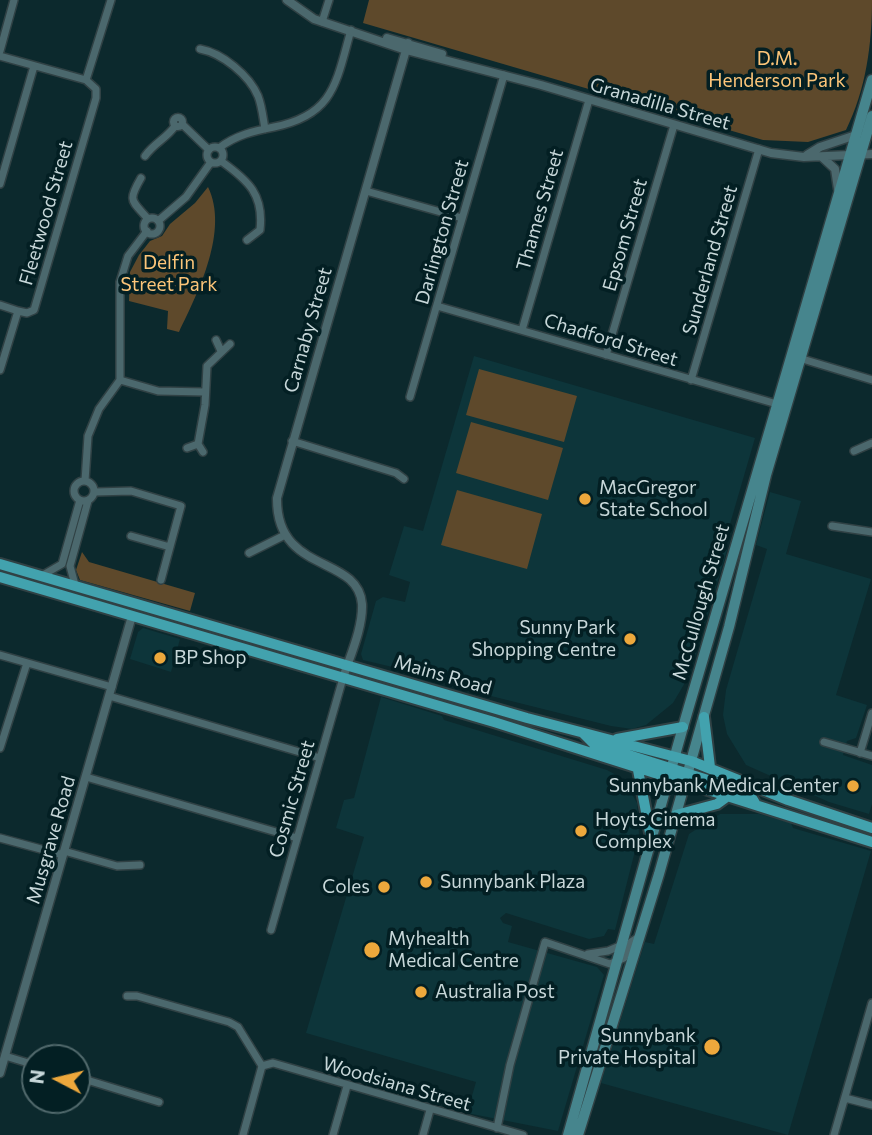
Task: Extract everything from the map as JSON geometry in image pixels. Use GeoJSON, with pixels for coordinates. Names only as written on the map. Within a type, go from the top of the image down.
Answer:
{"type":"FeatureCollection","features":[{"type":"Feature","properties":{"kind":"main road","name":"McCullough Street"},"geometry":{"type":"LineString","coordinates":[[568,1135],[682,727],[777,404],[795,357],[856,155],[856,135],[872,79]]}},
{"type":"Feature","properties":{"kind":"main road","name":"McCullough Street"},"geometry":{"type":"LineString","coordinates":[[578,1135],[640,937],[704,717],[838,197],[871,120]]}},
{"type":"Feature","properties":{"kind":"main road","name":"Mains Road"},"geometry":{"type":"LineString","coordinates":[[0,564],[582,732],[675,756],[710,767],[788,800],[872,828]]}},
{"type":"Feature","properties":{"kind":"main road","name":"Mains Road"},"geometry":{"type":"LineString","coordinates":[[0,578],[494,722],[668,780],[755,803],[871,841]]}},
{"type":"Feature","properties":{"kind":"main road"},"geometry":{"type":"LineString","coordinates":[[704,717],[710,767]]}},
{"type":"Feature","properties":{"kind":"main road"},"geometry":{"type":"LineString","coordinates":[[614,740],[682,727]]}},
{"type":"Feature","properties":{"kind":"main road"},"geometry":{"type":"LineString","coordinates":[[582,732],[594,744],[749,793],[755,803]]}},
{"type":"Feature","properties":{"kind":"main road"},"geometry":{"type":"LineString","coordinates":[[638,770],[651,838]]}},
{"type":"Feature","properties":{"kind":"main road"},"geometry":{"type":"LineString","coordinates":[[676,815],[717,804],[728,796]]}},
{"type":"Feature","properties":{"kind":"street"},"geometry":{"type":"LineString","coordinates":[[14,0],[0,53],[34,66],[86,80],[111,0]]}},
{"type":"Feature","properties":{"kind":"street","name":"Granadilla Street"},"geometry":{"type":"LineString","coordinates":[[287,0],[323,22],[759,149],[804,157],[872,155]]}},
{"type":"Feature","properties":{"kind":"street"},"geometry":{"type":"LineString","coordinates":[[323,22],[329,0]]}},
{"type":"Feature","properties":{"kind":"street"},"geometry":{"type":"LineString","coordinates":[[209,150],[219,148],[246,133],[302,121],[316,112],[329,97],[354,31]]}},
{"type":"Feature","properties":{"kind":"street","name":"Carnaby Street"},"geometry":{"type":"LineString","coordinates":[[285,535],[278,518],[277,498],[407,47]]}},
{"type":"Feature","properties":{"kind":"street"},"geometry":{"type":"LineString","coordinates":[[200,49],[222,57],[252,85],[259,98],[265,129]]}},
{"type":"Feature","properties":{"kind":"street"},"geometry":{"type":"LineString","coordinates":[[0,184],[34,66]]}},
{"type":"Feature","properties":{"kind":"street","name":"Darlington Street"},"geometry":{"type":"LineString","coordinates":[[410,397],[504,75]]}},
{"type":"Feature","properties":{"kind":"street","name":"Fleetwood Street"},"geometry":{"type":"LineString","coordinates":[[0,370],[18,311],[27,313],[34,310],[96,98],[96,89],[86,80]]}},
{"type":"Feature","properties":{"kind":"street","name":"Thames Street"},"geometry":{"type":"LineString","coordinates":[[522,330],[589,100]]}},
{"type":"Feature","properties":{"kind":"street"},"geometry":{"type":"LineString","coordinates":[[871,120],[872,136]]}},
{"type":"Feature","properties":{"kind":"street"},"geometry":{"type":"LineString","coordinates":[[145,156],[153,144],[179,125],[209,150]]}},
{"type":"Feature","properties":{"kind":"street","name":"Epsom Street"},"geometry":{"type":"LineString","coordinates":[[606,355],[674,125]]}},
{"type":"Feature","properties":{"kind":"street"},"geometry":{"type":"LineString","coordinates":[[804,157],[820,147],[856,135]]}},
{"type":"Feature","properties":{"kind":"street"},"geometry":{"type":"LineString","coordinates":[[219,148],[223,154],[221,161]]}},
{"type":"Feature","properties":{"kind":"street","name":"Sunderland Street"},"geometry":{"type":"LineString","coordinates":[[691,380],[759,149]]}},
{"type":"Feature","properties":{"kind":"street"},"geometry":{"type":"LineString","coordinates":[[209,150],[207,158],[211,162]]}},
{"type":"Feature","properties":{"kind":"street"},"geometry":{"type":"LineString","coordinates":[[822,156],[835,169],[838,197]]}},
{"type":"Feature","properties":{"kind":"street"},"geometry":{"type":"LineString","coordinates":[[158,221],[186,197],[211,162],[221,161],[234,170],[262,208],[260,230],[247,240]]}},
{"type":"Feature","properties":{"kind":"street"},"geometry":{"type":"LineString","coordinates":[[141,178],[132,203],[148,219],[158,221]]}},
{"type":"Feature","properties":{"kind":"street"},"geometry":{"type":"LineString","coordinates":[[366,191],[462,218]]}},
{"type":"Feature","properties":{"kind":"street"},"geometry":{"type":"LineString","coordinates":[[147,231],[145,225],[148,219]]}},
{"type":"Feature","properties":{"kind":"street"},"geometry":{"type":"LineString","coordinates":[[147,231],[156,233],[160,226],[158,221]]}},
{"type":"Feature","properties":{"kind":"street"},"geometry":{"type":"LineString","coordinates":[[85,481],[88,436],[99,409],[120,380],[120,282],[128,256],[147,231]]}},
{"type":"Feature","properties":{"kind":"street"},"geometry":{"type":"LineString","coordinates":[[256,235],[262,243]]}},
{"type":"Feature","properties":{"kind":"street"},"geometry":{"type":"LineString","coordinates":[[0,306],[18,311]]}},
{"type":"Feature","properties":{"kind":"street","name":"Chadford Street"},"geometry":{"type":"LineString","coordinates":[[437,306],[777,404]]}},
{"type":"Feature","properties":{"kind":"street"},"geometry":{"type":"LineString","coordinates":[[216,340],[221,351]]}},
{"type":"Feature","properties":{"kind":"street"},"geometry":{"type":"LineString","coordinates":[[203,452],[198,444],[207,366],[230,344]]}},
{"type":"Feature","properties":{"kind":"street"},"geometry":{"type":"LineString","coordinates":[[795,357],[872,380]]}},
{"type":"Feature","properties":{"kind":"street"},"geometry":{"type":"LineString","coordinates":[[120,380],[158,391],[205,392]]}},
{"type":"Feature","properties":{"kind":"street"},"geometry":{"type":"LineString","coordinates":[[292,441],[396,473],[404,479]]}},
{"type":"Feature","properties":{"kind":"street"},"geometry":{"type":"LineString","coordinates":[[854,451],[872,443]]}},
{"type":"Feature","properties":{"kind":"street"},"geometry":{"type":"LineString","coordinates":[[187,448],[198,444]]}},
{"type":"Feature","properties":{"kind":"street"},"geometry":{"type":"LineString","coordinates":[[85,481],[92,484],[95,492]]}},
{"type":"Feature","properties":{"kind":"street"},"geometry":{"type":"LineString","coordinates":[[75,585],[70,566],[84,501],[74,488],[85,481]]}},
{"type":"Feature","properties":{"kind":"street"},"geometry":{"type":"LineString","coordinates":[[42,576],[62,564],[84,501],[95,492],[131,491],[181,506],[173,537],[166,546],[161,580]]}},
{"type":"Feature","properties":{"kind":"street"},"geometry":{"type":"LineString","coordinates":[[832,526],[872,532]]}},
{"type":"Feature","properties":{"kind":"street"},"geometry":{"type":"LineString","coordinates":[[249,553],[285,535],[306,556],[347,577],[359,591],[361,614],[343,678]]}},
{"type":"Feature","properties":{"kind":"street"},"geometry":{"type":"LineString","coordinates":[[131,537],[166,546]]}},
{"type":"Feature","properties":{"kind":"street","name":"Musgrave Road"},"geometry":{"type":"LineString","coordinates":[[0,1073],[132,616]]}},
{"type":"Feature","properties":{"kind":"street"},"geometry":{"type":"LineString","coordinates":[[0,655],[320,758]]}},
{"type":"Feature","properties":{"kind":"street"},"geometry":{"type":"LineString","coordinates":[[0,748],[27,663]]}},
{"type":"Feature","properties":{"kind":"street","name":"Cosmic Street"},"geometry":{"type":"LineString","coordinates":[[271,929],[343,678]]}},
{"type":"Feature","properties":{"kind":"street"},"geometry":{"type":"LineString","coordinates":[[860,753],[872,713]]}},
{"type":"Feature","properties":{"kind":"street"},"geometry":{"type":"LineString","coordinates":[[824,742],[872,756]]}},
{"type":"Feature","properties":{"kind":"street"},"geometry":{"type":"LineString","coordinates":[[86,776],[297,838]]}},
{"type":"Feature","properties":{"kind":"street"},"geometry":{"type":"LineString","coordinates":[[0,838],[117,866],[140,864]]}},
{"type":"Feature","properties":{"kind":"street"},"geometry":{"type":"LineString","coordinates":[[497,1128],[510,1065],[545,942],[587,954],[606,963],[617,962],[626,957],[631,942],[640,937]]}},
{"type":"Feature","properties":{"kind":"street"},"geometry":{"type":"LineString","coordinates":[[587,954],[609,951],[622,945]]}},
{"type":"Feature","properties":{"kind":"street"},"geometry":{"type":"LineString","coordinates":[[127,996],[137,996],[229,1022],[238,1027],[262,1066],[243,1135]]}},
{"type":"Feature","properties":{"kind":"street"},"geometry":{"type":"LineString","coordinates":[[834,1135],[871,1008]]}},
{"type":"Feature","properties":{"kind":"street"},"geometry":{"type":"LineString","coordinates":[[5,1056],[21,1061]]}},
{"type":"Feature","properties":{"kind":"street","name":"Woodsiana Street"},"geometry":{"type":"LineString","coordinates":[[262,1066],[273,1063],[523,1135]]}},
{"type":"Feature","properties":{"kind":"street"},"geometry":{"type":"LineString","coordinates":[[91,1081],[159,1102]]}},
{"type":"Feature","properties":{"kind":"street"},"geometry":{"type":"LineString","coordinates":[[333,1135],[347,1086]]}},
{"type":"Feature","properties":{"kind":"street"},"geometry":{"type":"LineString","coordinates":[[845,1098],[872,1105]]}},
{"type":"Feature","properties":{"kind":"street"},"geometry":{"type":"LineString","coordinates":[[423,1135],[430,1110]]}},
{"type":"Feature","properties":{"kind":"shaded area","name":"MacGregor State School"},"geometry":{"type":"Polygon","coordinates":[[[474,356],[755,438],[723,548],[727,550],[689,676],[673,703],[646,725],[632,729],[611,726],[447,685],[440,671],[432,674],[363,660],[361,654],[376,601],[383,597],[405,602],[410,582],[389,575],[404,526],[423,531],[474,356]]]}},
{"type":"Feature","properties":{"kind":"shaded area"},"geometry":{"type":"Polygon","coordinates":[[[770,492],[801,501],[786,554],[871,579],[836,695],[867,705],[856,738],[847,741],[843,755],[872,765],[872,804],[869,814],[829,802],[746,765],[727,734],[723,715],[726,690],[767,549],[756,545],[770,492]]]}},
{"type":"Feature","properties":{"kind":"shaded area"},"geometry":{"type":"Polygon","coordinates":[[[143,628],[180,639],[171,672],[130,659],[138,632],[143,628]]]}},
{"type":"Feature","properties":{"kind":"shaded area","name":"Sunnybank Plaza"},"geometry":{"type":"Polygon","coordinates":[[[381,697],[442,716],[444,720],[607,770],[618,776],[628,787],[637,803],[639,835],[615,930],[608,929],[604,936],[589,939],[506,913],[500,918],[503,923],[512,926],[508,942],[597,967],[604,975],[558,1131],[467,1113],[476,1082],[306,1033],[364,837],[336,828],[344,800],[354,798],[381,697]]]}},
{"type":"Feature","properties":{"kind":"shaded area"},"geometry":{"type":"Polygon","coordinates":[[[720,814],[759,814],[791,823],[793,828],[871,851],[788,1135],[601,1083],[645,942],[654,944],[689,834],[720,814]]]}},
{"type":"Feature","properties":{"kind":"green space","name":"D.M. Henderson Park"},"geometry":{"type":"Polygon","coordinates":[[[369,0],[872,0],[871,34],[863,83],[846,130],[808,142],[763,140],[363,23],[369,0]]]}},
{"type":"Feature","properties":{"kind":"green space","name":"Delfin Street Park"},"geometry":{"type":"Polygon","coordinates":[[[208,187],[214,204],[213,241],[203,279],[179,332],[167,329],[168,311],[129,301],[130,272],[150,241],[162,236],[170,224],[195,203],[208,187]]]}},
{"type":"Feature","properties":{"kind":"green space"},"geometry":{"type":"Polygon","coordinates":[[[479,369],[577,396],[564,442],[466,415],[479,369]]]}},
{"type":"Feature","properties":{"kind":"green space"},"geometry":{"type":"Polygon","coordinates":[[[471,422],[563,448],[548,500],[456,473],[471,422]]]}},
{"type":"Feature","properties":{"kind":"green space"},"geometry":{"type":"Polygon","coordinates":[[[457,490],[542,514],[527,569],[441,545],[457,490]]]}},
{"type":"Feature","properties":{"kind":"green space"},"geometry":{"type":"Polygon","coordinates":[[[82,552],[89,562],[195,593],[190,611],[80,580],[76,570],[82,552]]]}},
{"type":"Feature","properties":{"kind":"place","name":"MacGregor State School"},"geometry":{"type":"Point","coordinates":[585,499]}},
{"type":"Feature","properties":{"kind":"place","name":"Sunny Park Shopping Centre"},"geometry":{"type":"Point","coordinates":[630,639]}},
{"type":"Feature","properties":{"kind":"place","name":"BP Shop"},"geometry":{"type":"Point","coordinates":[160,658]}},
{"type":"Feature","properties":{"kind":"place","name":"Sunnybank Medical Center"},"geometry":{"type":"Point","coordinates":[853,786]}},
{"type":"Feature","properties":{"kind":"place","name":"Hoyts Cinema Complex"},"geometry":{"type":"Point","coordinates":[581,831]}},
{"type":"Feature","properties":{"kind":"place","name":"Sunnybank Plaza"},"geometry":{"type":"Point","coordinates":[426,882]}},
{"type":"Feature","properties":{"kind":"place","name":"Coles"},"geometry":{"type":"Point","coordinates":[384,887]}},
{"type":"Feature","properties":{"kind":"place","name":"Myhealth Medical Centre"},"geometry":{"type":"Point","coordinates":[372,950]}},
{"type":"Feature","properties":{"kind":"place","name":"Australia Post"},"geometry":{"type":"Point","coordinates":[421,992]}},
{"type":"Feature","properties":{"kind":"place","name":"Sunnybank Private Hospital"},"geometry":{"type":"Point","coordinates":[712,1047]}}]}
